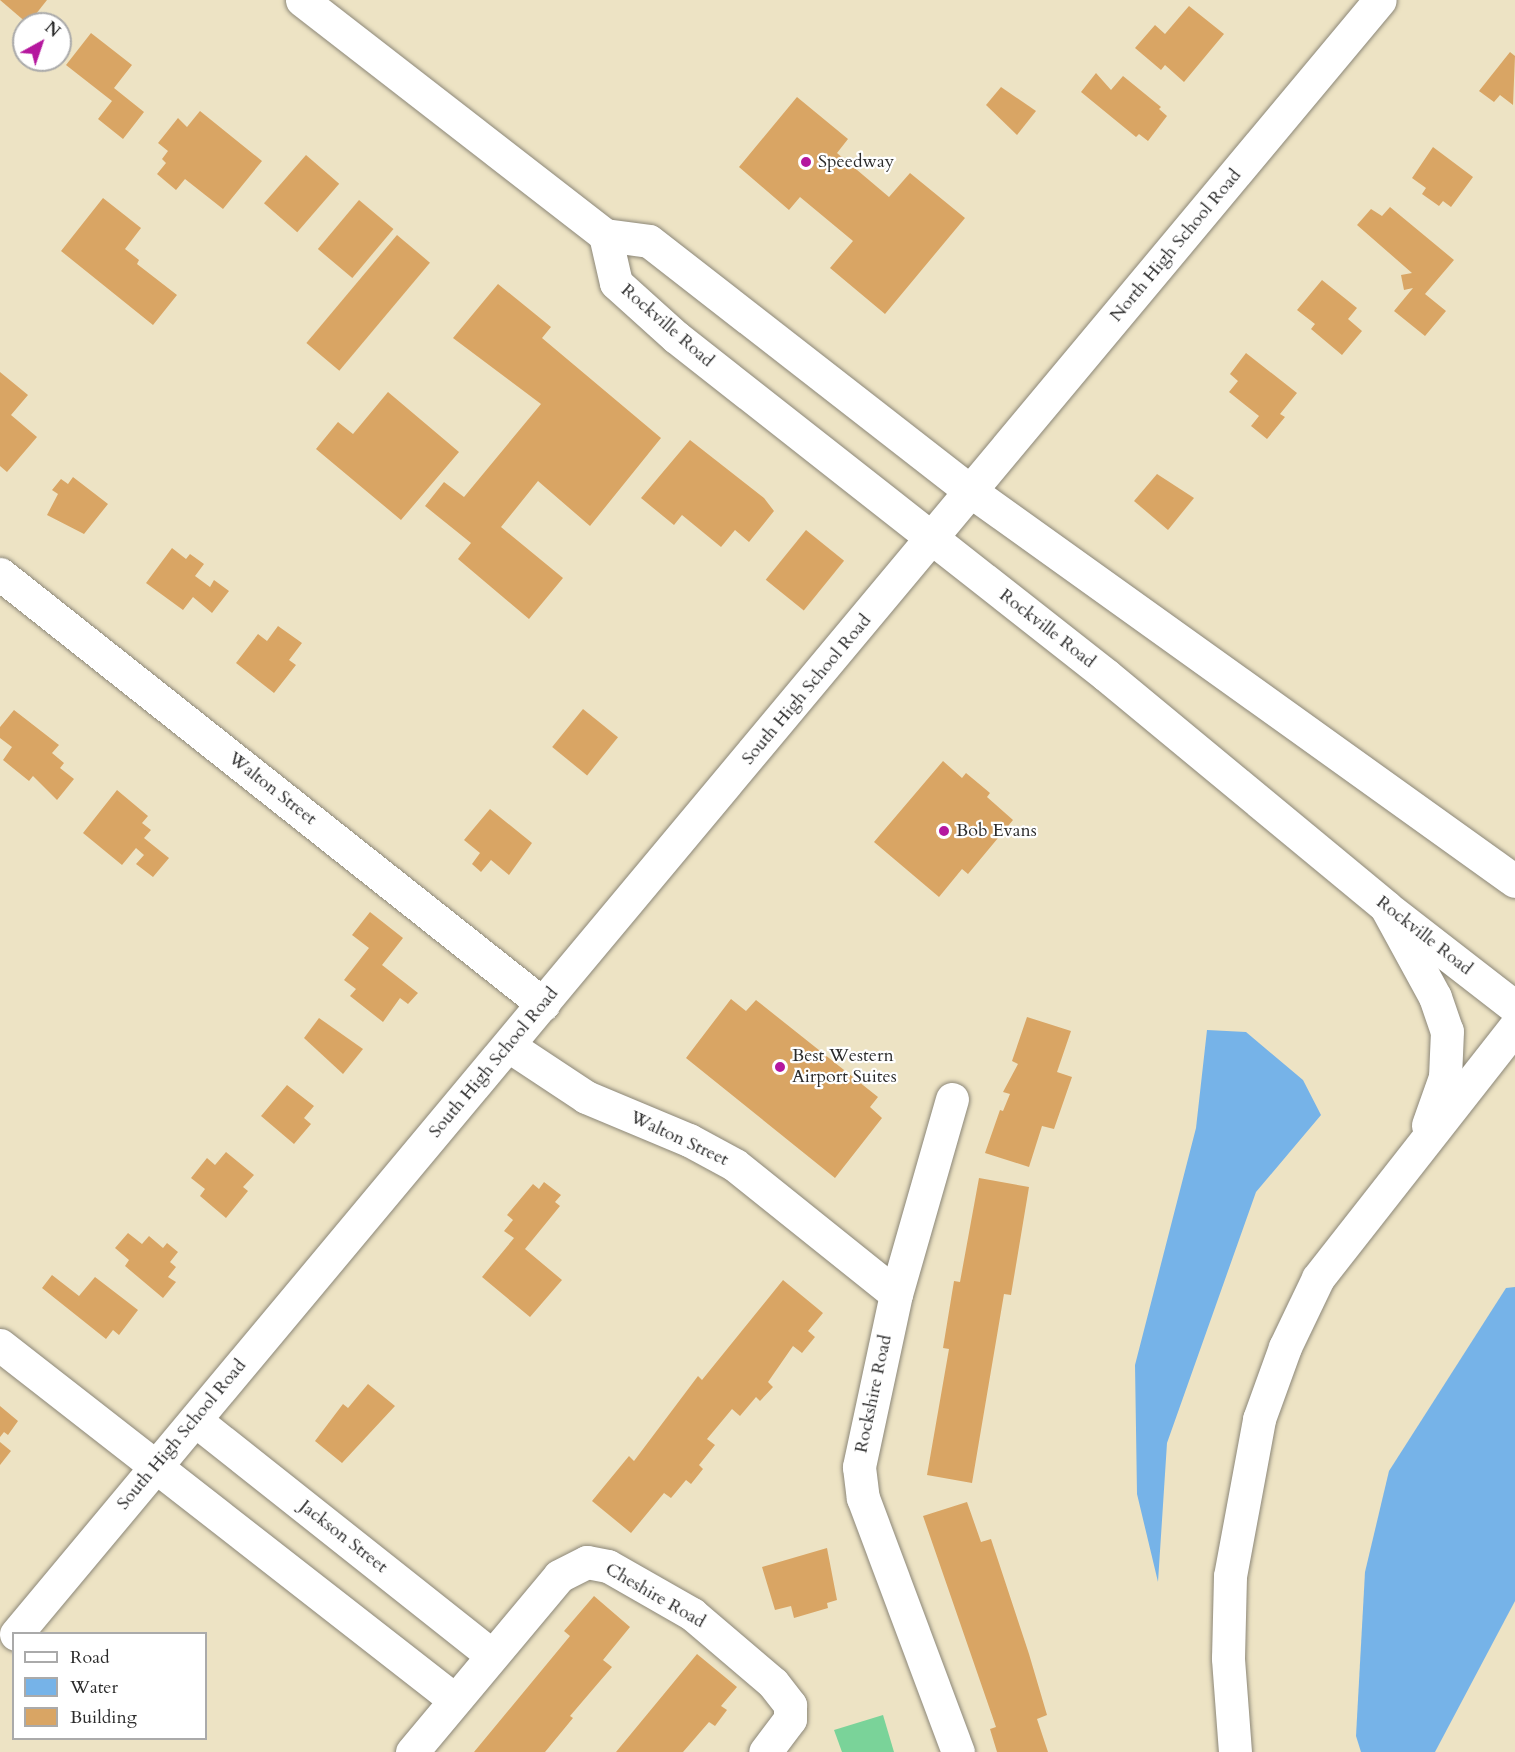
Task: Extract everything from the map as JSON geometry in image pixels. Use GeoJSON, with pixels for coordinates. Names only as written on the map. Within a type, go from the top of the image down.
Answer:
{"type":"FeatureCollection","features":[{"type":"Feature","properties":{"kind":"main road","name":"North High School Road"},"geometry":{"type":"LineString","coordinates":[[972,492],[1380,0]]}},
{"type":"Feature","properties":{"kind":"main road"},"geometry":{"type":"LineString","coordinates":[[318,5],[605,236],[649,241],[972,492],[1515,881]]}},
{"type":"Feature","properties":{"kind":"main road","name":"Rockville Road"},"geometry":{"type":"LineString","coordinates":[[605,236],[616,283],[676,337],[1106,675],[1386,907],[1515,1007]]}},
{"type":"Feature","properties":{"kind":"main road","name":"South High School Road"},"geometry":{"type":"LineString","coordinates":[[18,1632],[972,492]]}},
{"type":"Feature","properties":{"kind":"main road","name":"Walton Street"},"geometry":{"type":"LineString","coordinates":[[0,574],[543,1004]]}},
{"type":"Feature","properties":{"kind":"main road"},"geometry":{"type":"LineString","coordinates":[[1386,907],[1435,997],[1447,1031],[1445,1077],[1420,1150]]}},
{"type":"Feature","properties":{"kind":"main road"},"geometry":{"type":"LineString","coordinates":[[1235,1752],[1228,1658],[1230,1576],[1259,1419],[1285,1347],[1318,1278],[1515,1027]]}},
{"type":"Feature","properties":{"kind":"main road","name":"Walton Street"},"geometry":{"type":"LineString","coordinates":[[509,1046],[586,1097],[689,1140],[735,1165],[896,1294]]}},
{"type":"Feature","properties":{"kind":"main road","name":"Rockshire Road"},"geometry":{"type":"LineString","coordinates":[[952,1099],[896,1294],[861,1452],[861,1491],[958,1752]]}},
{"type":"Feature","properties":{"kind":"main road"},"geometry":{"type":"LineString","coordinates":[[0,1345],[455,1700]]}},
{"type":"Feature","properties":{"kind":"main road","name":"Jackson Street"},"geometry":{"type":"LineString","coordinates":[[195,1420],[491,1655]]}},
{"type":"Feature","properties":{"kind":"main road","name":"Cheshire Road"},"geometry":{"type":"LineString","coordinates":[[412,1752],[562,1573],[581,1563],[608,1566],[692,1614],[773,1683],[790,1705],[790,1719],[765,1752]]}},
{"type":"Feature","properties":{"kind":"main road","name":"South High School Road"},"geometry":{"type":"LineString","coordinates":[[0,1653],[12,1639]]}},
{"type":"Feature","properties":{"kind":"green space"},"geometry":{"type":"Polygon","coordinates":[[[883,1715],[894,1752],[842,1752],[834,1730],[883,1715]]]}},
{"type":"Feature","properties":{"kind":"water"},"geometry":{"type":"Polygon","coordinates":[[[1207,1030],[1246,1032],[1303,1080],[1321,1115],[1256,1192],[1167,1443],[1158,1582],[1137,1494],[1135,1365],[1196,1128],[1207,1030]]]}},
{"type":"Feature","properties":{"kind":"water"},"geometry":{"type":"Polygon","coordinates":[[[1515,1287],[1515,1601],[1435,1752],[1361,1752],[1356,1736],[1365,1572],[1389,1471],[1506,1288],[1515,1287]]]}},
{"type":"Feature","properties":{"kind":"building"},"geometry":{"type":"Polygon","coordinates":[[[0,0],[47,0],[38,12],[14,12],[0,0]]]}},
{"type":"Feature","properties":{"kind":"building"},"geometry":{"type":"Polygon","coordinates":[[[1189,6],[1224,34],[1184,82],[1165,65],[1161,70],[1135,48],[1155,25],[1165,34],[1189,6]]]}},
{"type":"Feature","properties":{"kind":"building"},"geometry":{"type":"Polygon","coordinates":[[[91,33],[132,65],[114,88],[144,112],[123,139],[98,119],[112,101],[72,70],[72,57],[91,33]]]}},
{"type":"Feature","properties":{"kind":"building"},"geometry":{"type":"Polygon","coordinates":[[[1510,52],[1515,56],[1513,105],[1500,95],[1494,102],[1479,91],[1510,52]]]}},
{"type":"Feature","properties":{"kind":"building"},"geometry":{"type":"Polygon","coordinates":[[[1096,73],[1111,90],[1123,76],[1161,107],[1159,109],[1167,116],[1148,141],[1139,134],[1136,137],[1081,92],[1096,73]]]}},
{"type":"Feature","properties":{"kind":"building"},"geometry":{"type":"Polygon","coordinates":[[[1001,87],[1036,111],[1017,135],[986,105],[1001,87]]]}},
{"type":"Feature","properties":{"kind":"building"},"geometry":{"type":"Polygon","coordinates":[[[797,97],[848,139],[837,153],[889,197],[910,173],[965,218],[885,314],[830,268],[853,241],[800,197],[789,210],[739,167],[797,97]]]}},
{"type":"Feature","properties":{"kind":"building"},"geometry":{"type":"Polygon","coordinates":[[[200,111],[262,161],[223,209],[185,179],[176,190],[157,174],[166,163],[162,159],[168,151],[158,143],[178,118],[187,127],[200,111]]]}},
{"type":"Feature","properties":{"kind":"building"},"geometry":{"type":"Polygon","coordinates":[[[1433,147],[1473,177],[1451,207],[1443,201],[1439,206],[1422,194],[1426,188],[1412,178],[1433,147]]]}},
{"type":"Feature","properties":{"kind":"building"},"geometry":{"type":"Polygon","coordinates":[[[306,155],[339,184],[297,232],[264,203],[306,155]]]}},
{"type":"Feature","properties":{"kind":"building"},"geometry":{"type":"Polygon","coordinates":[[[103,198],[141,228],[125,249],[139,260],[137,264],[177,295],[153,325],[61,251],[103,198]]]}},
{"type":"Feature","properties":{"kind":"building"},"geometry":{"type":"Polygon","coordinates":[[[359,200],[393,229],[352,278],[318,249],[359,200]]]}},
{"type":"Feature","properties":{"kind":"building"},"geometry":{"type":"Polygon","coordinates":[[[1390,207],[1454,260],[1425,294],[1446,311],[1425,336],[1394,311],[1413,288],[1404,290],[1401,275],[1412,273],[1357,225],[1371,209],[1382,216],[1390,207]]]}},
{"type":"Feature","properties":{"kind":"building"},"geometry":{"type":"Polygon","coordinates":[[[397,235],[430,263],[339,371],[306,343],[397,235]]]}},
{"type":"Feature","properties":{"kind":"building"},"geometry":{"type":"Polygon","coordinates":[[[1322,280],[1357,308],[1348,319],[1362,331],[1342,355],[1311,329],[1315,324],[1297,310],[1322,280]]]}},
{"type":"Feature","properties":{"kind":"building"},"geometry":{"type":"Polygon","coordinates":[[[498,284],[551,327],[542,338],[661,438],[590,526],[538,481],[501,527],[563,578],[529,619],[458,559],[471,543],[425,506],[444,482],[464,497],[541,404],[453,338],[498,284]]]}},
{"type":"Feature","properties":{"kind":"building"},"geometry":{"type":"Polygon","coordinates":[[[1246,353],[1297,393],[1280,414],[1285,417],[1267,439],[1251,426],[1259,416],[1229,392],[1238,381],[1230,374],[1246,353]]]}},
{"type":"Feature","properties":{"kind":"building"},"geometry":{"type":"Polygon","coordinates":[[[0,372],[28,395],[11,415],[37,437],[7,472],[0,466],[0,372]]]}},
{"type":"Feature","properties":{"kind":"building"},"geometry":{"type":"Polygon","coordinates":[[[388,392],[459,452],[401,520],[316,449],[338,422],[353,434],[388,392]]]}},
{"type":"Feature","properties":{"kind":"building"},"geometry":{"type":"Polygon","coordinates":[[[690,440],[764,498],[774,511],[749,542],[735,530],[721,547],[682,515],[674,525],[641,498],[690,440]]]}},
{"type":"Feature","properties":{"kind":"building"},"geometry":{"type":"Polygon","coordinates":[[[1157,474],[1194,498],[1168,530],[1134,501],[1157,474]]]}},
{"type":"Feature","properties":{"kind":"building"},"geometry":{"type":"Polygon","coordinates":[[[73,477],[108,504],[84,534],[47,515],[58,494],[52,490],[61,479],[68,484],[73,477]]]}},
{"type":"Feature","properties":{"kind":"building"},"geometry":{"type":"Polygon","coordinates":[[[806,530],[844,561],[804,611],[766,580],[806,530]]]}},
{"type":"Feature","properties":{"kind":"building"},"geometry":{"type":"Polygon","coordinates":[[[172,548],[186,559],[190,554],[204,564],[195,576],[210,587],[214,580],[229,591],[212,613],[193,597],[183,610],[146,583],[172,548]]]}},
{"type":"Feature","properties":{"kind":"building"},"geometry":{"type":"Polygon","coordinates":[[[278,626],[302,643],[289,660],[296,665],[274,693],[236,663],[258,634],[267,641],[278,626]]]}},
{"type":"Feature","properties":{"kind":"building"},"geometry":{"type":"Polygon","coordinates":[[[583,709],[618,737],[587,775],[552,747],[583,709]]]}},
{"type":"Feature","properties":{"kind":"building"},"geometry":{"type":"Polygon","coordinates":[[[14,710],[59,745],[52,753],[64,763],[60,768],[74,779],[57,800],[33,776],[29,781],[3,760],[12,747],[0,738],[0,727],[14,710]]]}},
{"type":"Feature","properties":{"kind":"building","name":"Bob Evans"},"geometry":{"type":"Polygon","coordinates":[[[943,761],[962,778],[966,773],[990,793],[987,797],[1013,820],[968,874],[962,869],[939,897],[874,842],[943,761]]]}},
{"type":"Feature","properties":{"kind":"building"},"geometry":{"type":"Polygon","coordinates":[[[117,790],[148,816],[142,823],[151,830],[144,838],[169,858],[153,877],[136,864],[144,855],[136,848],[122,865],[83,833],[117,790]]]}},
{"type":"Feature","properties":{"kind":"building"},"geometry":{"type":"Polygon","coordinates":[[[490,809],[532,843],[509,875],[491,860],[481,872],[472,864],[480,853],[464,840],[490,809]]]}},
{"type":"Feature","properties":{"kind":"building"},"geometry":{"type":"Polygon","coordinates":[[[370,912],[403,938],[382,965],[418,993],[408,1004],[400,998],[383,1022],[350,996],[356,989],[344,980],[369,948],[352,935],[370,912]]]}},
{"type":"Feature","properties":{"kind":"building","name":"Best Western Airport Suites"},"geometry":{"type":"Polygon","coordinates":[[[731,999],[746,1011],[756,1000],[878,1097],[870,1107],[882,1118],[835,1178],[686,1058],[731,999]]]}},
{"type":"Feature","properties":{"kind":"building"},"geometry":{"type":"Polygon","coordinates":[[[1027,1017],[1071,1031],[1057,1072],[1072,1077],[1054,1129],[1042,1126],[1029,1167],[985,1153],[1000,1110],[1003,1111],[1010,1094],[1003,1092],[1018,1064],[1012,1061],[1027,1017]]]}},
{"type":"Feature","properties":{"kind":"building"},"geometry":{"type":"Polygon","coordinates":[[[319,1018],[363,1049],[343,1074],[304,1038],[319,1018]]]}},
{"type":"Feature","properties":{"kind":"building"},"geometry":{"type":"Polygon","coordinates":[[[287,1085],[314,1106],[304,1118],[311,1124],[294,1144],[261,1116],[287,1085]]]}},
{"type":"Feature","properties":{"kind":"building"},"geometry":{"type":"Polygon","coordinates":[[[226,1152],[254,1175],[243,1187],[248,1191],[226,1218],[200,1196],[205,1189],[191,1178],[207,1158],[215,1165],[226,1152]]]}},
{"type":"Feature","properties":{"kind":"building"},"geometry":{"type":"Polygon","coordinates":[[[979,1178],[1029,1187],[1011,1295],[1004,1294],[972,1483],[927,1475],[949,1349],[943,1348],[954,1281],[960,1282],[979,1178]]]}},
{"type":"Feature","properties":{"kind":"building"},"geometry":{"type":"Polygon","coordinates":[[[544,1182],[561,1195],[555,1202],[560,1206],[525,1249],[562,1280],[530,1317],[482,1277],[514,1238],[504,1231],[513,1220],[507,1215],[533,1184],[539,1189],[544,1182]]]}},
{"type":"Feature","properties":{"kind":"building"},"geometry":{"type":"Polygon","coordinates":[[[128,1233],[142,1244],[149,1236],[163,1248],[167,1243],[178,1252],[170,1262],[176,1267],[168,1277],[176,1282],[163,1298],[125,1266],[129,1260],[115,1248],[128,1233]]]}},
{"type":"Feature","properties":{"kind":"building"},"geometry":{"type":"Polygon","coordinates":[[[52,1275],[79,1296],[95,1277],[138,1310],[119,1335],[113,1330],[106,1339],[42,1288],[52,1275]]]}},
{"type":"Feature","properties":{"kind":"building"},"geometry":{"type":"Polygon","coordinates":[[[783,1280],[823,1313],[808,1331],[815,1337],[802,1353],[793,1346],[768,1382],[773,1387],[760,1401],[756,1397],[740,1416],[732,1409],[707,1439],[715,1445],[699,1465],[703,1469],[691,1484],[686,1480],[671,1498],[664,1493],[631,1533],[592,1501],[629,1456],[634,1461],[698,1376],[702,1380],[783,1280]]]}},
{"type":"Feature","properties":{"kind":"building"},"geometry":{"type":"Polygon","coordinates":[[[368,1384],[395,1406],[342,1463],[315,1441],[343,1404],[348,1408],[368,1384]]]}},
{"type":"Feature","properties":{"kind":"building"},"geometry":{"type":"Polygon","coordinates":[[[0,1406],[18,1421],[8,1435],[4,1432],[0,1437],[0,1406]]]}},
{"type":"Feature","properties":{"kind":"building"},"geometry":{"type":"Polygon","coordinates":[[[0,1442],[11,1451],[0,1465],[0,1442]]]}},
{"type":"Feature","properties":{"kind":"building"},"geometry":{"type":"Polygon","coordinates":[[[967,1502],[981,1542],[991,1539],[1029,1654],[1047,1715],[1037,1719],[1048,1752],[997,1752],[990,1729],[996,1727],[923,1516],[967,1502]]]}},
{"type":"Feature","properties":{"kind":"building"},"geometry":{"type":"Polygon","coordinates":[[[827,1548],[837,1600],[827,1603],[828,1608],[794,1618],[791,1606],[775,1610],[762,1567],[827,1548]]]}},
{"type":"Feature","properties":{"kind":"building"},"geometry":{"type":"Polygon","coordinates":[[[594,1596],[630,1627],[603,1660],[612,1667],[570,1716],[573,1718],[545,1752],[474,1752],[570,1636],[564,1631],[594,1596]]]}},
{"type":"Feature","properties":{"kind":"building"},"geometry":{"type":"Polygon","coordinates":[[[697,1654],[737,1687],[721,1706],[727,1710],[715,1726],[709,1722],[683,1752],[616,1752],[697,1654]]]}},
{"type":"Feature","properties":{"kind":"place","name":"Speedway"},"geometry":{"type":"Point","coordinates":[806,162]}},
{"type":"Feature","properties":{"kind":"place","name":"Bob Evans"},"geometry":{"type":"Point","coordinates":[944,831]}},
{"type":"Feature","properties":{"kind":"place","name":"Best Western Airport Suites"},"geometry":{"type":"Point","coordinates":[780,1067]}}]}
